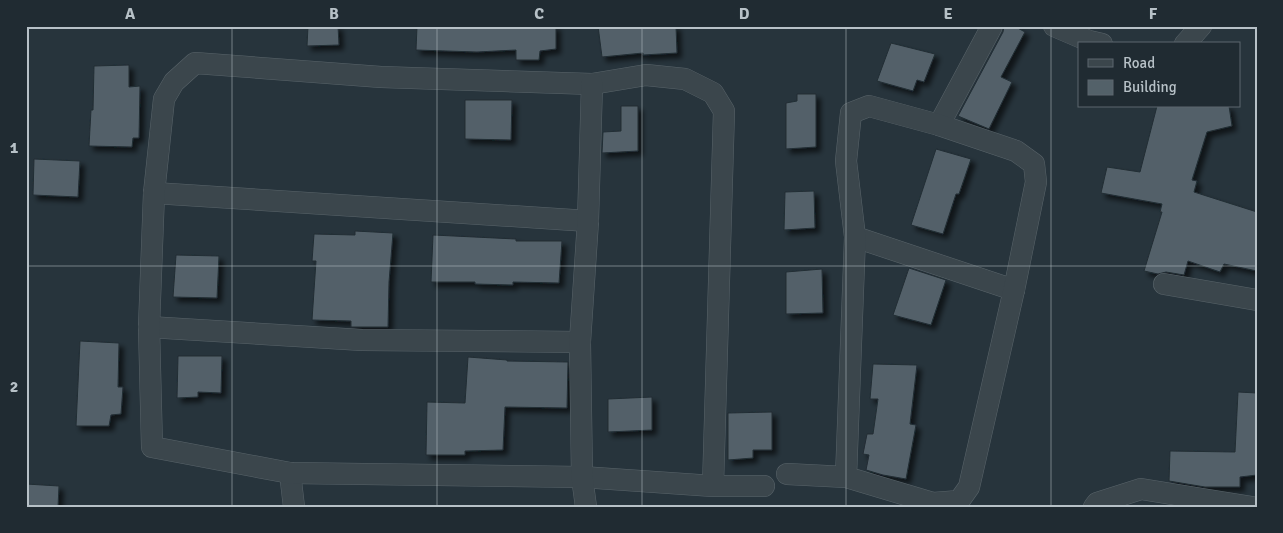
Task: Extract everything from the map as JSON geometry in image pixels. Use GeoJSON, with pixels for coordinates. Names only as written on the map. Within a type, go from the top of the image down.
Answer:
{"type":"FeatureCollection","features":[{"type":"Feature","properties":{"kind":"street"},"geometry":{"type":"LineString","coordinates":[[938,125],[992,26]]}},
{"type":"Feature","properties":{"kind":"street"},"geometry":{"type":"LineString","coordinates":[[1054,26],[1093,42]]}},
{"type":"Feature","properties":{"kind":"street"},"geometry":{"type":"LineString","coordinates":[[1187,42],[1201,26]]}},
{"type":"Feature","properties":{"kind":"street"},"geometry":{"type":"LineString","coordinates":[[713,486],[724,111],[713,93],[685,79],[646,75],[592,84],[381,77],[195,63],[174,82],[164,99],[154,193],[149,328],[152,447],[290,473],[582,477],[713,486],[764,486]]}},
{"type":"Feature","properties":{"kind":"street"},"geometry":{"type":"LineString","coordinates":[[586,507],[582,477],[580,342],[588,221],[592,84]]}},
{"type":"Feature","properties":{"kind":"street"},"geometry":{"type":"LineString","coordinates":[[787,474],[846,477],[933,503],[959,501],[969,487],[1014,290],[1036,182],[1034,164],[1016,151],[938,125],[869,106],[851,113],[846,161],[855,237],[846,477]]}},
{"type":"Feature","properties":{"kind":"street"},"geometry":{"type":"LineString","coordinates":[[154,193],[588,221]]}},
{"type":"Feature","properties":{"kind":"street"},"geometry":{"type":"LineString","coordinates":[[855,237],[1014,290]]}},
{"type":"Feature","properties":{"kind":"street"},"geometry":{"type":"LineString","coordinates":[[1164,284],[1257,300]]}},
{"type":"Feature","properties":{"kind":"street"},"geometry":{"type":"LineString","coordinates":[[149,328],[362,340],[580,342]]}},
{"type":"Feature","properties":{"kind":"street"},"geometry":{"type":"LineString","coordinates":[[290,473],[294,507]]}},
{"type":"Feature","properties":{"kind":"street"},"geometry":{"type":"LineString","coordinates":[[1094,507],[1097,502],[1141,489],[1252,507]]}},
{"type":"Feature","properties":{"kind":"building"},"geometry":{"type":"Polygon","coordinates":[[[308,26],[338,26],[339,45],[307,46],[308,26]]]}},
{"type":"Feature","properties":{"kind":"building"},"geometry":{"type":"Polygon","coordinates":[[[417,26],[556,26],[556,49],[540,51],[539,60],[516,60],[516,50],[477,52],[416,50],[417,26]]]}},
{"type":"Feature","properties":{"kind":"building"},"geometry":{"type":"Polygon","coordinates":[[[598,26],[676,26],[677,53],[643,55],[643,53],[602,57],[598,26]]]}},
{"type":"Feature","properties":{"kind":"building"},"geometry":{"type":"Polygon","coordinates":[[[1004,26],[1014,26],[1025,32],[1001,77],[1012,82],[989,129],[958,116],[1003,32],[1004,26]]]}},
{"type":"Feature","properties":{"kind":"building"},"geometry":{"type":"Polygon","coordinates":[[[891,43],[935,54],[924,82],[917,80],[913,91],[877,81],[891,43]]]}},
{"type":"Feature","properties":{"kind":"building"},"geometry":{"type":"Polygon","coordinates":[[[129,65],[129,87],[140,86],[139,138],[133,138],[132,147],[89,146],[91,110],[93,110],[94,66],[129,65]]]}},
{"type":"Feature","properties":{"kind":"building"},"geometry":{"type":"Polygon","coordinates":[[[797,94],[816,94],[816,147],[786,149],[786,103],[797,101],[797,94]]]}},
{"type":"Feature","properties":{"kind":"building"},"geometry":{"type":"Polygon","coordinates":[[[465,100],[512,100],[511,140],[465,139],[465,100]]]}},
{"type":"Feature","properties":{"kind":"building"},"geometry":{"type":"Polygon","coordinates":[[[621,106],[638,106],[638,151],[602,153],[603,132],[621,131],[621,106]]]}},
{"type":"Feature","properties":{"kind":"building"},"geometry":{"type":"Polygon","coordinates":[[[1156,108],[1229,108],[1232,126],[1207,132],[1192,180],[1197,181],[1194,192],[1257,212],[1257,271],[1224,264],[1220,272],[1188,261],[1184,275],[1166,272],[1158,274],[1144,271],[1162,212],[1160,212],[1162,204],[1101,193],[1107,167],[1140,172],[1156,108]]]}},
{"type":"Feature","properties":{"kind":"building"},"geometry":{"type":"Polygon","coordinates":[[[936,149],[971,159],[959,194],[956,194],[943,234],[911,225],[936,149]]]}},
{"type":"Feature","properties":{"kind":"building"},"geometry":{"type":"Polygon","coordinates":[[[34,159],[80,161],[78,197],[33,195],[34,159]]]}},
{"type":"Feature","properties":{"kind":"building"},"geometry":{"type":"Polygon","coordinates":[[[814,191],[815,228],[784,230],[785,192],[814,191]]]}},
{"type":"Feature","properties":{"kind":"building"},"geometry":{"type":"Polygon","coordinates":[[[355,231],[393,233],[388,327],[351,327],[351,321],[312,320],[316,261],[312,261],[314,234],[355,235],[355,231]]]}},
{"type":"Feature","properties":{"kind":"building"},"geometry":{"type":"Polygon","coordinates":[[[433,235],[516,239],[516,241],[562,241],[559,283],[513,282],[513,285],[475,284],[475,282],[431,282],[433,235]]]}},
{"type":"Feature","properties":{"kind":"building"},"geometry":{"type":"Polygon","coordinates":[[[176,255],[219,256],[217,298],[173,297],[176,255]]]}},
{"type":"Feature","properties":{"kind":"building"},"geometry":{"type":"Polygon","coordinates":[[[909,268],[946,280],[931,325],[893,315],[909,268]]]}},
{"type":"Feature","properties":{"kind":"building"},"geometry":{"type":"Polygon","coordinates":[[[822,269],[823,313],[786,314],[786,272],[822,269]]]}},
{"type":"Feature","properties":{"kind":"building"},"geometry":{"type":"Polygon","coordinates":[[[80,341],[119,343],[118,387],[123,387],[121,414],[111,415],[109,426],[76,426],[80,341]]]}},
{"type":"Feature","properties":{"kind":"building"},"geometry":{"type":"Polygon","coordinates":[[[178,356],[222,356],[221,393],[198,392],[198,397],[177,398],[178,356]]]}},
{"type":"Feature","properties":{"kind":"building"},"geometry":{"type":"Polygon","coordinates":[[[468,357],[507,361],[568,362],[567,408],[505,407],[503,450],[465,451],[465,455],[426,455],[427,402],[465,403],[468,357]]]}},
{"type":"Feature","properties":{"kind":"building"},"geometry":{"type":"Polygon","coordinates":[[[873,364],[917,365],[910,424],[916,425],[906,479],[866,470],[869,455],[863,454],[867,434],[873,434],[878,399],[870,399],[873,364]]]}},
{"type":"Feature","properties":{"kind":"building"},"geometry":{"type":"Polygon","coordinates":[[[1238,392],[1257,393],[1257,475],[1240,477],[1240,487],[1205,487],[1169,481],[1170,451],[1235,452],[1238,392]]]}},
{"type":"Feature","properties":{"kind":"building"},"geometry":{"type":"Polygon","coordinates":[[[652,397],[652,430],[608,432],[608,399],[652,397]]]}},
{"type":"Feature","properties":{"kind":"building"},"geometry":{"type":"Polygon","coordinates":[[[772,412],[772,450],[753,450],[753,458],[728,460],[728,413],[772,412]]]}},
{"type":"Feature","properties":{"kind":"building"},"geometry":{"type":"Polygon","coordinates":[[[26,484],[59,486],[58,507],[26,507],[26,484]]]}}]}
